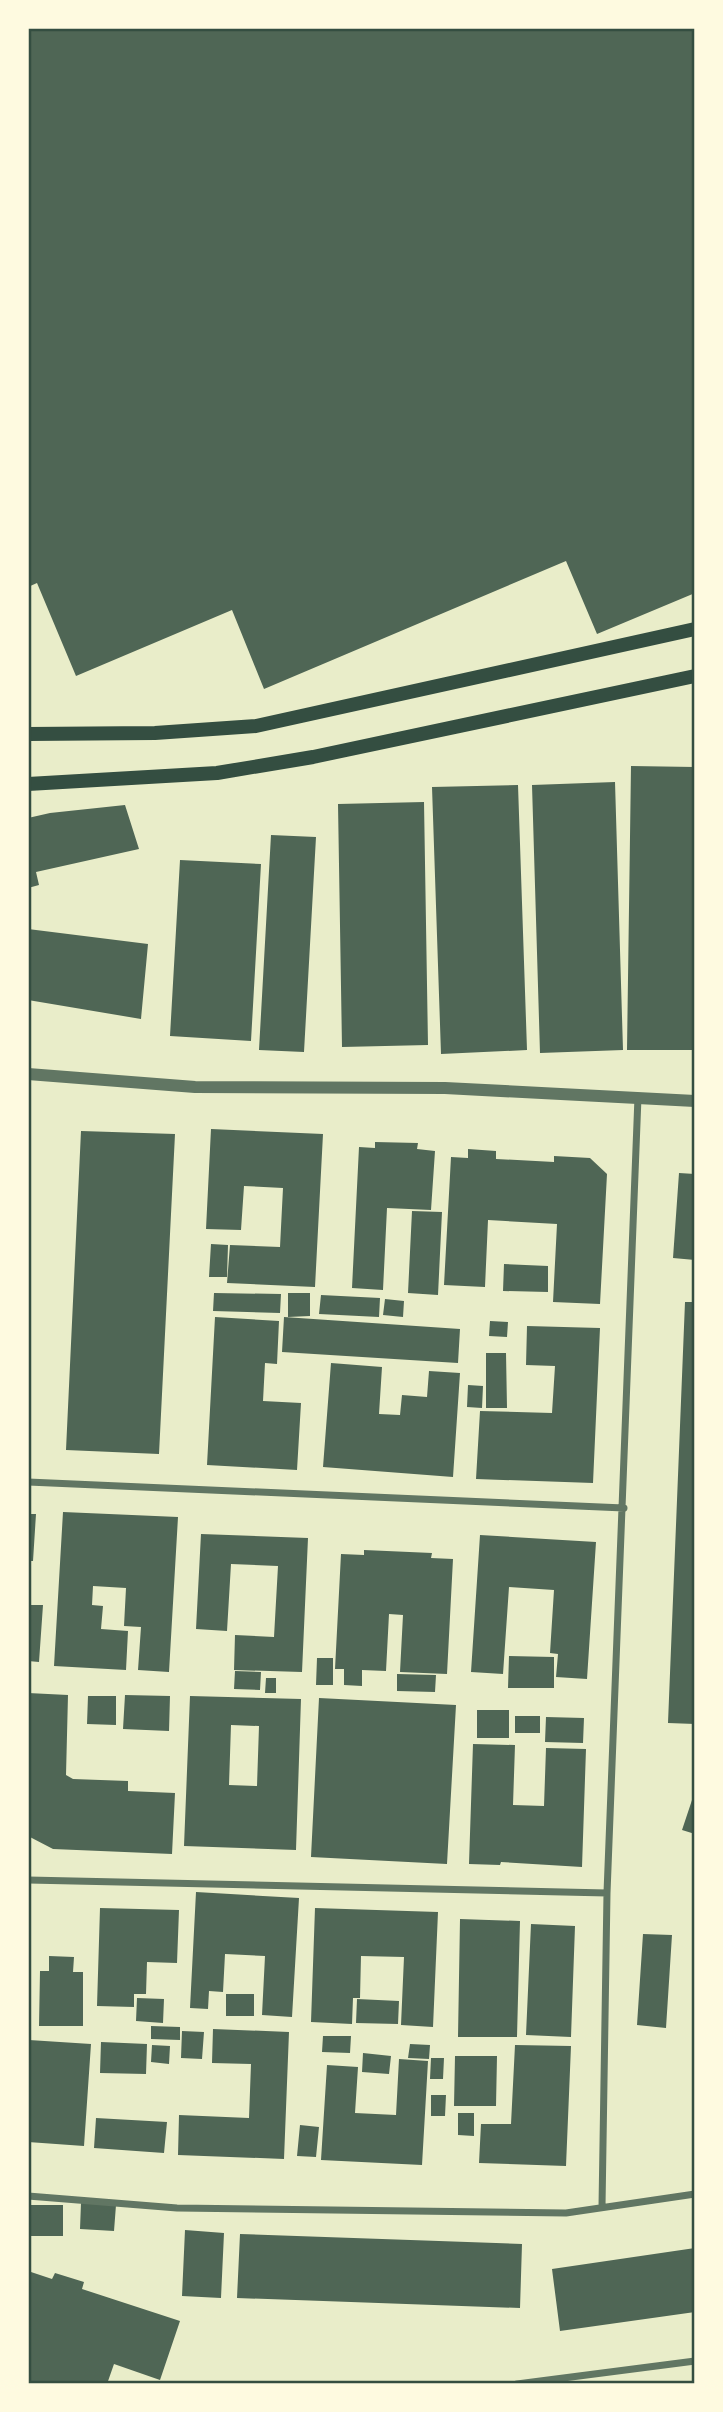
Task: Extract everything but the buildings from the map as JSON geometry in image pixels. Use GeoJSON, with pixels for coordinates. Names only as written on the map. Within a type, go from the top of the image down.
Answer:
{"type":"FeatureCollection","features":[{"type":"Feature","properties":{"kind":"main road"},"geometry":{"type":"LineString","coordinates":[[28,733],[155,733],[256,726],[695,629]]}},
{"type":"Feature","properties":{"kind":"main road"},"geometry":{"type":"LineString","coordinates":[[28,784],[217,773],[313,757],[695,676]]}},
{"type":"Feature","properties":{"kind":"street"},"geometry":{"type":"LineString","coordinates":[[28,1073],[195,1087],[445,1088],[695,1101]]}},
{"type":"Feature","properties":{"kind":"street"},"geometry":{"type":"LineString","coordinates":[[602,2207],[607,1893],[639,1096]]}},
{"type":"Feature","properties":{"kind":"street"},"geometry":{"type":"LineString","coordinates":[[28,1482],[624,1508]]}},
{"type":"Feature","properties":{"kind":"street"},"geometry":{"type":"LineString","coordinates":[[28,1880],[607,1893]]}},
{"type":"Feature","properties":{"kind":"street"},"geometry":{"type":"LineString","coordinates":[[28,2196],[177,2208],[566,2213],[695,2194]]}},
{"type":"Feature","properties":{"kind":"street"},"geometry":{"type":"LineString","coordinates":[[517,2384],[695,2361]]}}]}
